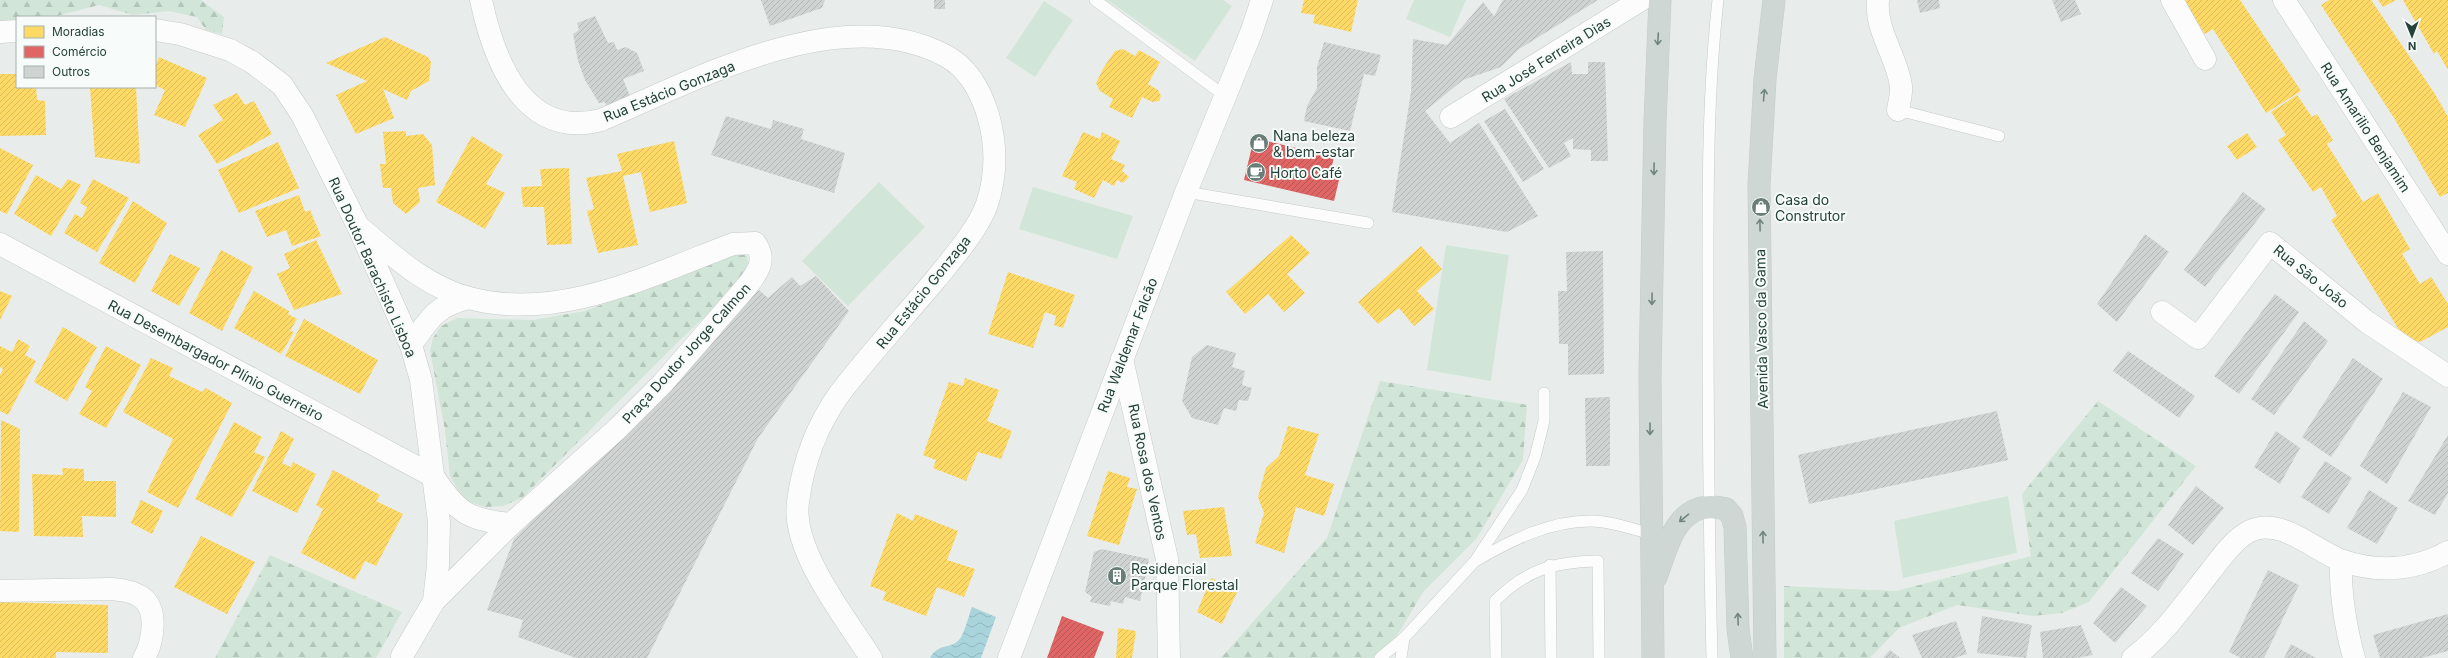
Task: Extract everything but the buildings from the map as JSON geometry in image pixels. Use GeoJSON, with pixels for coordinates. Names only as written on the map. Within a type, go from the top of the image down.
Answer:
{"type":"FeatureCollection","features":[{"type":"Feature","properties":{"kind":"main road"},"geometry":{"type":"LineString","coordinates":[[1652,658],[1650,376],[1655,122],[1660,0]]}},
{"type":"Feature","properties":{"kind":"main road","name":"Avenida Vasco da Gama"},"geometry":{"type":"LineString","coordinates":[[1765,658],[1759,185],[1765,79],[1774,0]]}},
{"type":"Feature","properties":{"kind":"main road"},"geometry":{"type":"LineString","coordinates":[[1652,590],[1674,530],[1680,521],[1693,511],[1708,507],[1726,509],[1732,516],[1735,527],[1738,629],[1742,658]]}},
{"type":"Feature","properties":{"kind":"street","name":"Rua Estácio Gonzaga"},"geometry":{"type":"LineString","coordinates":[[481,0],[486,25],[500,63],[520,96],[542,114],[558,122],[586,124],[601,120],[719,70],[766,53],[811,42],[864,36],[900,39],[931,48],[954,61],[971,78],[984,101],[994,135],[996,167],[987,206],[958,252],[839,395],[815,436],[804,469],[797,504],[800,537],[810,562],[870,658]]}},
{"type":"Feature","properties":{"kind":"street","name":"Rua Waldemar Falcão"},"geometry":{"type":"LineString","coordinates":[[1009,658],[1186,192],[1251,33],[1262,0]]}},
{"type":"Feature","properties":{"kind":"street","name":"Rua Waldemar Falcão"},"geometry":{"type":"LineString","coordinates":[[1251,33],[1269,0]]}},
{"type":"Feature","properties":{"kind":"street","name":"Rua José Ferreira Dias"},"geometry":{"type":"LineString","coordinates":[[1451,117],[1641,0]]}},
{"type":"Feature","properties":{"kind":"street"},"geometry":{"type":"LineString","coordinates":[[1878,0],[1881,28],[1898,71],[1902,88],[1898,110]]}},
{"type":"Feature","properties":{"kind":"street"},"geometry":{"type":"LineString","coordinates":[[2172,0],[2205,59]]}},
{"type":"Feature","properties":{"kind":"street","name":"Rua Amarilio Benjamim"},"geometry":{"type":"LineString","coordinates":[[2292,3],[2448,254]]}},
{"type":"Feature","properties":{"kind":"street","name":"Rua Doutor Barachisto Lisboa"},"geometry":{"type":"LineString","coordinates":[[156,30],[180,34],[230,50],[252,62],[282,85],[302,115],[358,226],[412,345],[422,387],[439,522],[438,565],[434,601]]}},
{"type":"Feature","properties":{"kind":"street"},"geometry":{"type":"LineString","coordinates":[[0,32],[16,31]]}},
{"type":"Feature","properties":{"kind":"street","name":"Praça Doutor Jorge Calmon"},"geometry":{"type":"LineString","coordinates":[[358,226],[408,267],[428,280],[468,298],[500,303],[554,303],[624,285],[733,244],[754,243],[761,252],[761,261],[756,274],[748,286],[662,384],[617,429],[511,524],[434,601]]}},
{"type":"Feature","properties":{"kind":"street","name":"Rua São João"},"geometry":{"type":"LineString","coordinates":[[2162,312],[2198,338],[2270,242],[2367,322],[2448,376]]}},
{"type":"Feature","properties":{"kind":"street","name":"Rua Desembargador Plínio Guerreiro"},"geometry":{"type":"LineString","coordinates":[[0,244],[433,476]]}},
{"type":"Feature","properties":{"kind":"street","name":"Praça Doutor Jorge Calmon"},"geometry":{"type":"LineString","coordinates":[[412,345],[435,313],[450,302],[468,298]]}},
{"type":"Feature","properties":{"kind":"street","name":"Rua Rosa dos Ventos"},"geometry":{"type":"LineString","coordinates":[[1122,359],[1166,559],[1169,658]]}},
{"type":"Feature","properties":{"kind":"street"},"geometry":{"type":"LineString","coordinates":[[433,476],[447,497],[466,514],[488,522],[511,524]]}},
{"type":"Feature","properties":{"kind":"street"},"geometry":{"type":"LineString","coordinates":[[2133,658],[2163,630],[2223,556],[2251,531],[2270,528],[2290,533],[2341,561],[2369,568],[2400,569],[2431,561],[2448,552]]}},
{"type":"Feature","properties":{"kind":"street"},"geometry":{"type":"LineString","coordinates":[[2341,561],[2340,585],[2343,615],[2354,658]]}},
{"type":"Feature","properties":{"kind":"street"},"geometry":{"type":"LineString","coordinates":[[0,591],[111,589],[128,591],[142,597],[150,607],[153,620],[151,638],[144,658]]}},
{"type":"Feature","properties":{"kind":"street"},"geometry":{"type":"LineString","coordinates":[[402,657],[434,601]]}},
{"type":"Feature","properties":{"kind":"lane"},"geometry":{"type":"LineString","coordinates":[[1095,0],[1225,96]]}},
{"type":"Feature","properties":{"kind":"lane"},"geometry":{"type":"LineString","coordinates":[[1712,658],[1708,507],[1708,167],[1710,90],[1718,0]]}},
{"type":"Feature","properties":{"kind":"lane"},"geometry":{"type":"LineString","coordinates":[[1898,110],[1999,136]]}},
{"type":"Feature","properties":{"kind":"lane"},"geometry":{"type":"LineString","coordinates":[[1186,192],[1368,223]]}},
{"type":"Feature","properties":{"kind":"lane"},"geometry":{"type":"LineString","coordinates":[[1380,658],[1404,638],[1474,561],[1522,490],[1535,457],[1544,421],[1544,393]]}},
{"type":"Feature","properties":{"kind":"lane"},"geometry":{"type":"LineString","coordinates":[[1474,561],[1510,541],[1532,532],[1566,523],[1592,521],[1651,534]]}},
{"type":"Feature","properties":{"kind":"lane"},"geometry":{"type":"LineString","coordinates":[[1496,658],[1495,601],[1508,587],[1526,575],[1550,565],[1598,561],[1599,658]]}},
{"type":"Feature","properties":{"kind":"lane"},"geometry":{"type":"LineString","coordinates":[[1550,565],[1551,658]]}},
{"type":"Feature","properties":{"kind":"lane"},"geometry":{"type":"LineString","coordinates":[[1401,658],[1404,638]]}},
{"type":"Feature","properties":{"kind":"green space"},"geometry":{"type":"Polygon","coordinates":[[[0,0],[201,0],[224,17],[222,34],[206,30],[197,17],[169,11],[133,15],[99,5],[57,16],[16,16],[16,20],[0,22],[0,0]]]}},
{"type":"Feature","properties":{"kind":"green space"},"geometry":{"type":"Polygon","coordinates":[[[1107,0],[1223,0],[1232,6],[1195,61],[1107,0]]]}},
{"type":"Feature","properties":{"kind":"green space"},"geometry":{"type":"Polygon","coordinates":[[[1414,0],[1466,0],[1450,37],[1406,19],[1414,0]]]}},
{"type":"Feature","properties":{"kind":"green space"},"geometry":{"type":"Polygon","coordinates":[[[1044,1],[1073,20],[1035,77],[1006,58],[1044,1]]]}},
{"type":"Feature","properties":{"kind":"green space"},"geometry":{"type":"Polygon","coordinates":[[[879,182],[925,227],[848,306],[802,261],[879,182]]]}},
{"type":"Feature","properties":{"kind":"green space"},"geometry":{"type":"Polygon","coordinates":[[[1033,187],[1133,216],[1117,259],[1019,229],[1033,187]]]}},
{"type":"Feature","properties":{"kind":"green space"},"geometry":{"type":"Polygon","coordinates":[[[1446,245],[1509,255],[1491,381],[1427,370],[1446,245]]]}},
{"type":"Feature","properties":{"kind":"green space"},"geometry":{"type":"Polygon","coordinates":[[[740,253],[747,256],[748,263],[738,285],[678,342],[522,498],[503,506],[485,507],[468,501],[458,490],[450,476],[445,430],[430,351],[433,338],[441,326],[457,318],[533,320],[585,311],[740,253]]]}},
{"type":"Feature","properties":{"kind":"green space"},"geometry":{"type":"Polygon","coordinates":[[[1380,381],[1527,405],[1523,460],[1477,538],[1423,592],[1384,658],[1221,658],[1327,538],[1380,381]]]}},
{"type":"Feature","properties":{"kind":"green space"},"geometry":{"type":"Polygon","coordinates":[[[2098,401],[2196,466],[2089,602],[2062,613],[2033,616],[1957,605],[1899,628],[1870,658],[1784,658],[1784,586],[1896,591],[2031,556],[2022,494],[2098,401]]]}},
{"type":"Feature","properties":{"kind":"green space"},"geometry":{"type":"Polygon","coordinates":[[[2008,496],[2017,553],[1903,578],[1894,521],[2008,496]]]}},
{"type":"Feature","properties":{"kind":"green space"},"geometry":{"type":"Polygon","coordinates":[[[270,555],[402,612],[376,658],[215,658],[270,555]]]}},
{"type":"Feature","properties":{"kind":"water"},"geometry":{"type":"Polygon","coordinates":[[[972,607],[996,617],[981,658],[930,658],[937,650],[956,643],[959,640],[965,629],[972,607]]]}},
{"type":"Feature","properties":{"kind":"place","name":"Nana beleza & bem-estar"},"geometry":{"type":"Point","coordinates":[1259,143]}},
{"type":"Feature","properties":{"kind":"place","name":"Horto Café"},"geometry":{"type":"Point","coordinates":[1256,172]}},
{"type":"Feature","properties":{"kind":"place","name":"Casa do Construtor"},"geometry":{"type":"Point","coordinates":[1761,207]}},
{"type":"Feature","properties":{"kind":"place","name":"Residencial Parque Florestal"},"geometry":{"type":"Point","coordinates":[1117,576]}}]}
